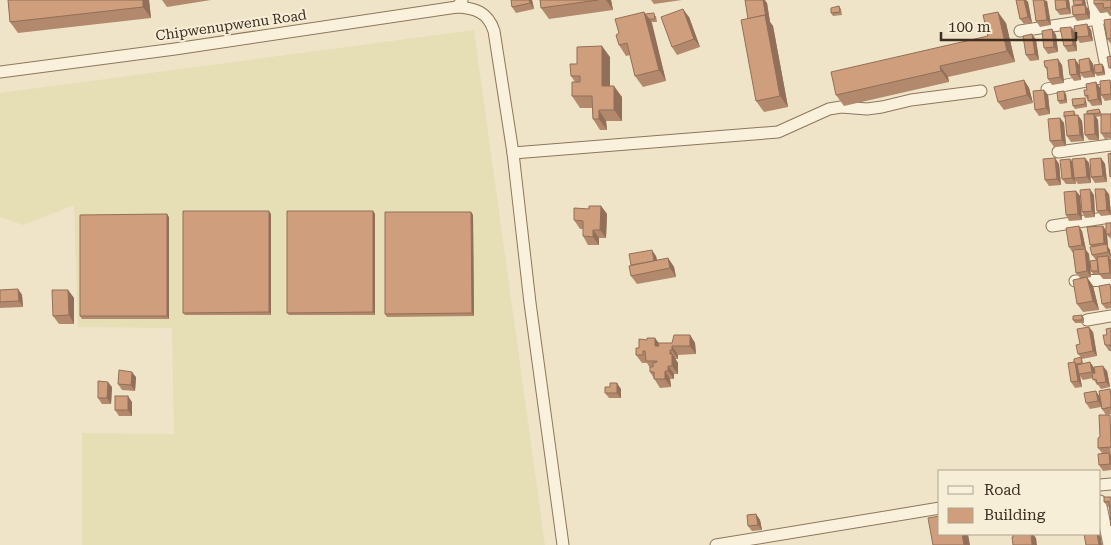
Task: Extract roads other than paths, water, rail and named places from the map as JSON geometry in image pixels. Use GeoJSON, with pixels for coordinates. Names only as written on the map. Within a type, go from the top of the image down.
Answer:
{"type":"FeatureCollection","features":[{"type":"Feature","properties":{"kind":"street"},"geometry":{"type":"LineString","coordinates":[[1047,89],[1109,76],[1093,0]]}},
{"type":"Feature","properties":{"kind":"street"},"geometry":{"type":"LineString","coordinates":[[460,3],[484,14],[491,22],[494,31],[513,153],[530,303],[563,545]]}},
{"type":"Feature","properties":{"kind":"street","name":"Chipwenupwenu Road"},"geometry":{"type":"LineString","coordinates":[[0,72],[185,47],[460,3]]}},
{"type":"Feature","properties":{"kind":"street"},"geometry":{"type":"LineString","coordinates":[[1020,30],[1111,17]]}},
{"type":"Feature","properties":{"kind":"street"},"geometry":{"type":"LineString","coordinates":[[513,153],[778,132],[829,109],[841,107],[882,108],[912,100],[981,91]]}},
{"type":"Feature","properties":{"kind":"street"},"geometry":{"type":"LineString","coordinates":[[1058,152],[1111,145]]}},
{"type":"Feature","properties":{"kind":"street"},"geometry":{"type":"LineString","coordinates":[[1052,226],[1111,217]]}},
{"type":"Feature","properties":{"kind":"street"},"geometry":{"type":"LineString","coordinates":[[1075,281],[1111,280]]}},
{"type":"Feature","properties":{"kind":"street"},"geometry":{"type":"LineString","coordinates":[[1087,320],[1111,316]]}},
{"type":"Feature","properties":{"kind":"street"},"geometry":{"type":"LineString","coordinates":[[1101,506],[1108,545]]}},
{"type":"Feature","properties":{"kind":"street"},"geometry":{"type":"LineString","coordinates":[[716,545],[938,508]]}}]}
